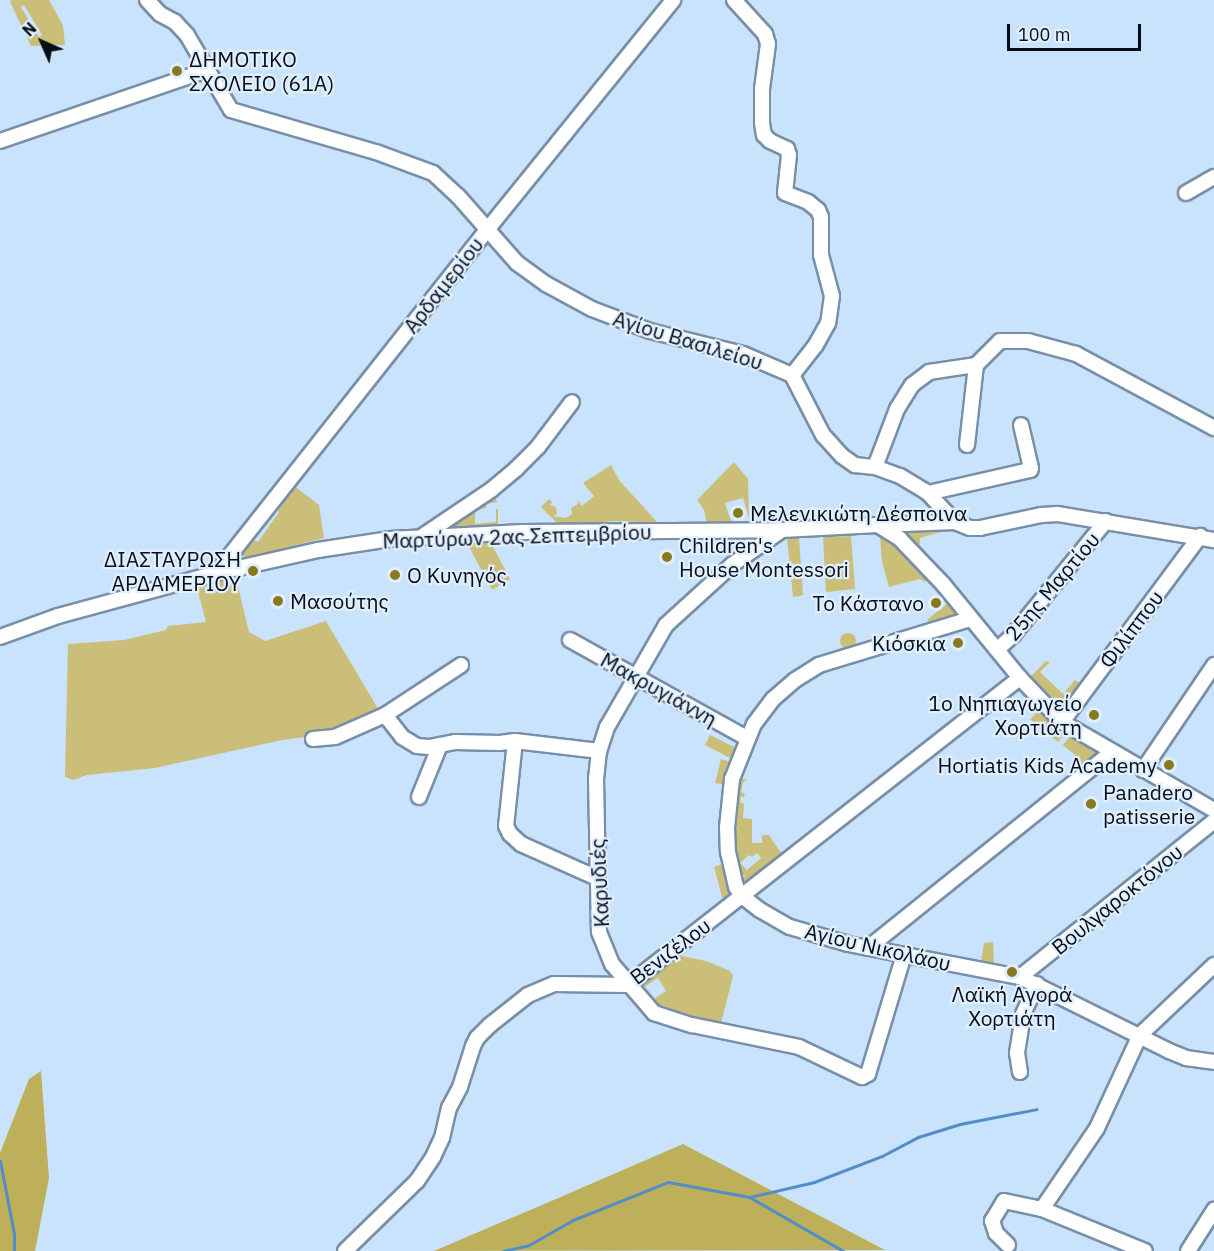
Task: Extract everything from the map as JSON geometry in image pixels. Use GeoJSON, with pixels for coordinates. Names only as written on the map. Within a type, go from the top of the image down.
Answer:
{"type":"FeatureCollection","features":[{"type":"Feature","properties":{"kind":"street","name":"Αγίου Βασιλείου"},"geometry":{"type":"LineString","coordinates":[[147,0],[187,35],[231,110],[238,114],[376,152],[433,173],[458,196],[517,264],[546,284],[592,309],[650,331],[743,354],[792,375]]}},
{"type":"Feature","properties":{"kind":"street","name":"Αρδαμερίου"},"geometry":{"type":"LineString","coordinates":[[216,573],[487,230],[674,0]]}},
{"type":"Feature","properties":{"kind":"street"},"geometry":{"type":"LineString","coordinates":[[734,0],[765,34],[768,44],[762,89],[762,123],[764,135],[770,141],[787,149],[789,155],[785,193],[808,202],[818,210],[821,217],[821,255],[832,296],[828,323],[815,346],[792,375],[823,435],[836,449],[855,465],[875,467],[900,476],[928,493],[955,522]]}},
{"type":"Feature","properties":{"kind":"street"},"geometry":{"type":"LineString","coordinates":[[0,141],[207,70]]}},
{"type":"Feature","properties":{"kind":"street"},"geometry":{"type":"LineString","coordinates":[[1186,193],[1214,177]]}},
{"type":"Feature","properties":{"kind":"street"},"geometry":{"type":"LineString","coordinates":[[875,467],[897,409],[912,385],[929,372],[976,365],[1000,341],[1028,341],[1076,354],[1214,428]]}},
{"type":"Feature","properties":{"kind":"street"},"geometry":{"type":"LineString","coordinates":[[967,445],[976,365]]}},
{"type":"Feature","properties":{"kind":"street"},"geometry":{"type":"LineString","coordinates":[[422,536],[490,490],[516,469],[538,447],[572,402]]}},
{"type":"Feature","properties":{"kind":"street"},"geometry":{"type":"LineString","coordinates":[[928,493],[1030,470],[1022,425]]}},
{"type":"Feature","properties":{"kind":"street","name":"Μαρτύρων 2ας Σεπτεμβρίου"},"geometry":{"type":"LineString","coordinates":[[0,637],[58,616],[216,573],[318,550],[422,536],[523,532],[782,530],[955,522],[970,528],[980,528],[1041,515],[1058,514],[1207,538]]}},
{"type":"Feature","properties":{"kind":"street","name":"25ης Μαρτίου"},"geometry":{"type":"LineString","coordinates":[[997,650],[1013,635],[1106,521]]}},
{"type":"Feature","properties":{"kind":"street"},"geometry":{"type":"LineString","coordinates":[[878,525],[900,539],[943,584],[1020,678],[1062,722],[1214,810]]}},
{"type":"Feature","properties":{"kind":"street","name":"Καρυδιές"},"geometry":{"type":"LineString","coordinates":[[782,530],[727,570],[666,625],[635,674],[607,727],[599,751],[596,778],[599,932],[612,964],[654,1013],[692,1025],[799,1047],[862,1077],[868,1074],[904,955]]}},
{"type":"Feature","properties":{"kind":"street","name":"Φιλίππου"},"geometry":{"type":"LineString","coordinates":[[1062,722],[1207,538]]}},
{"type":"Feature","properties":{"kind":"street"},"geometry":{"type":"LineString","coordinates":[[742,896],[732,875],[727,819],[732,779],[747,738],[773,699],[810,669],[970,619]]}},
{"type":"Feature","properties":{"kind":"street","name":"Μακρυγιάννη"},"geometry":{"type":"LineString","coordinates":[[570,640],[747,738]]}},
{"type":"Feature","properties":{"kind":"street"},"geometry":{"type":"LineString","coordinates":[[313,739],[335,737],[385,716],[461,665]]}},
{"type":"Feature","properties":{"kind":"street"},"geometry":{"type":"LineString","coordinates":[[1143,770],[1214,665]]}},
{"type":"Feature","properties":{"kind":"street","name":"Βενιζέλου"},"geometry":{"type":"LineString","coordinates":[[345,1251],[417,1181],[433,1157],[442,1138],[449,1108],[460,1087],[473,1046],[483,1031],[528,995],[554,984],[628,985],[1020,678]]}},
{"type":"Feature","properties":{"kind":"street"},"geometry":{"type":"LineString","coordinates":[[385,716],[402,736],[417,746],[440,745],[455,741],[500,743],[515,741],[599,751]]}},
{"type":"Feature","properties":{"kind":"street"},"geometry":{"type":"LineString","coordinates":[[515,741],[506,826],[510,834],[521,844],[597,878]]}},
{"type":"Feature","properties":{"kind":"street"},"geometry":{"type":"LineString","coordinates":[[420,796],[440,745]]}},
{"type":"Feature","properties":{"kind":"street"},"geometry":{"type":"LineString","coordinates":[[868,948],[1112,752]]}},
{"type":"Feature","properties":{"kind":"street","name":"Βουλγαροκτόνου"},"geometry":{"type":"LineString","coordinates":[[1020,978],[1214,821]]}},
{"type":"Feature","properties":{"kind":"street","name":"Αγίου Νικολάου"},"geometry":{"type":"LineString","coordinates":[[742,896],[760,910],[790,927],[868,948],[1020,978],[1037,984],[1186,1058],[1214,1062]]}},
{"type":"Feature","properties":{"kind":"street"},"geometry":{"type":"LineString","coordinates":[[1042,1209],[1097,1128],[1140,1035],[1214,965]]}},
{"type":"Feature","properties":{"kind":"street"},"geometry":{"type":"LineString","coordinates":[[1020,1072],[1017,1053],[1023,1014],[1037,984]]}},
{"type":"Feature","properties":{"kind":"street"},"geometry":{"type":"LineString","coordinates":[[1008,1245],[996,1233],[992,1221],[1004,1200],[1042,1209],[1145,1251]]}},
{"type":"Feature","properties":{"kind":"street"},"geometry":{"type":"LineString","coordinates":[[1188,1251],[1214,1210]]}},
{"type":"Feature","properties":{"kind":"shaded area"},"geometry":{"type":"Polygon","coordinates":[[[11,0],[49,0],[63,25],[65,45],[31,46],[11,0]],[[24,5],[21,7],[39,37],[42,35],[24,5]]]}},
{"type":"Feature","properties":{"kind":"shaded area"},"geometry":{"type":"Polygon","coordinates":[[[734,462],[748,479],[749,518],[743,498],[725,503],[732,524],[707,524],[704,510],[697,500],[734,462]]]}},
{"type":"Feature","properties":{"kind":"shaded area"},"geometry":{"type":"Polygon","coordinates":[[[611,465],[619,480],[658,523],[616,521],[559,525],[541,507],[549,499],[552,502],[550,505],[556,507],[557,514],[553,516],[566,518],[572,514],[571,508],[578,504],[577,500],[582,506],[594,496],[583,483],[611,465]]]}},
{"type":"Feature","properties":{"kind":"shaded area"},"geometry":{"type":"Polygon","coordinates":[[[293,485],[319,505],[324,538],[246,558],[243,556],[240,553],[248,539],[258,542],[279,512],[277,507],[293,485]]]}},
{"type":"Feature","properties":{"kind":"shaded area"},"geometry":{"type":"Polygon","coordinates":[[[492,495],[498,502],[486,504],[486,508],[475,510],[475,524],[496,522],[496,509],[498,509],[498,525],[446,528],[492,495]]]}},
{"type":"Feature","properties":{"kind":"shaded area"},"geometry":{"type":"Polygon","coordinates":[[[945,526],[944,531],[920,538],[919,550],[900,529],[945,526]]]}},
{"type":"Feature","properties":{"kind":"shaded area"},"geometry":{"type":"Polygon","coordinates":[[[851,536],[855,589],[826,592],[823,537],[851,536]]]}},
{"type":"Feature","properties":{"kind":"shaded area"},"geometry":{"type":"Polygon","coordinates":[[[799,537],[803,595],[793,597],[787,538],[799,537]]]}},
{"type":"Feature","properties":{"kind":"shaded area"},"geometry":{"type":"Polygon","coordinates":[[[880,537],[898,548],[929,579],[925,582],[920,579],[889,587],[882,562],[880,537]]]}},
{"type":"Feature","properties":{"kind":"shaded area"},"geometry":{"type":"Polygon","coordinates":[[[466,541],[490,541],[510,579],[492,590],[466,541]]]}},
{"type":"Feature","properties":{"kind":"shaded area"},"geometry":{"type":"Polygon","coordinates":[[[276,566],[236,578],[249,632],[265,641],[326,621],[380,712],[337,733],[282,740],[155,768],[87,775],[73,780],[65,777],[68,644],[124,640],[166,630],[168,626],[206,622],[197,588],[276,566]]]}},
{"type":"Feature","properties":{"kind":"shaded area"},"geometry":{"type":"Polygon","coordinates":[[[949,602],[960,614],[932,625],[927,620],[949,602]]]}},
{"type":"Feature","properties":{"kind":"shaded area"},"geometry":{"type":"Polygon","coordinates":[[[848,633],[856,641],[848,649],[840,641],[848,633]]]}},
{"type":"Feature","properties":{"kind":"shaded area"},"geometry":{"type":"Polygon","coordinates":[[[1046,661],[1050,662],[1040,672],[1063,694],[1075,680],[1084,686],[1066,711],[1031,676],[1046,661]]]}},
{"type":"Feature","properties":{"kind":"shaded area"},"geometry":{"type":"Polygon","coordinates":[[[1040,710],[1065,733],[1058,742],[1030,719],[1040,710]]]}},
{"type":"Feature","properties":{"kind":"shaded area"},"geometry":{"type":"Polygon","coordinates":[[[710,735],[736,748],[732,759],[705,745],[710,735]]]}},
{"type":"Feature","properties":{"kind":"shaded area"},"geometry":{"type":"Polygon","coordinates":[[[1070,736],[1102,754],[1084,772],[1073,760],[1075,755],[1063,745],[1070,736]]]}},
{"type":"Feature","properties":{"kind":"shaded area"},"geometry":{"type":"Polygon","coordinates":[[[721,759],[731,762],[725,785],[715,783],[721,759]]]}},
{"type":"Feature","properties":{"kind":"shaded area"},"geometry":{"type":"Polygon","coordinates":[[[738,778],[747,780],[743,782],[741,792],[745,794],[744,797],[741,796],[740,802],[744,804],[743,818],[752,819],[752,843],[762,843],[762,835],[769,835],[785,859],[747,885],[743,879],[745,876],[737,870],[735,862],[735,802],[738,778]],[[757,853],[752,857],[749,855],[740,863],[747,870],[761,858],[757,853]]]}},
{"type":"Feature","properties":{"kind":"shaded area"},"geometry":{"type":"Polygon","coordinates":[[[725,863],[732,889],[728,899],[722,897],[714,867],[725,863]]]}},
{"type":"Feature","properties":{"kind":"shaded area"},"geometry":{"type":"Polygon","coordinates":[[[993,942],[994,963],[981,961],[984,943],[993,942]]]}},
{"type":"Feature","properties":{"kind":"shaded area"},"geometry":{"type":"Polygon","coordinates":[[[678,955],[706,961],[730,971],[733,976],[721,1023],[673,1016],[675,1010],[662,1005],[659,1011],[650,1002],[666,991],[658,978],[641,989],[639,985],[678,955]]]}},
{"type":"Feature","properties":{"kind":"shaded area"},"geometry":{"type":"Polygon","coordinates":[[[41,1071],[49,1178],[35,1251],[0,1251],[0,1153],[29,1079],[41,1071]]]}},
{"type":"Feature","properties":{"kind":"shaded area"},"geometry":{"type":"Polygon","coordinates":[[[683,1144],[885,1250],[434,1251],[549,1202],[683,1144]]]}},
{"type":"Feature","properties":{"kind":"waterway"},"geometry":{"type":"LineString","coordinates":[[503,1251],[529,1245],[573,1220],[668,1182],[750,1197],[814,1182],[882,1156],[918,1137],[960,1124],[1037,1109]]}},
{"type":"Feature","properties":{"kind":"waterway"},"geometry":{"type":"LineString","coordinates":[[0,1161],[14,1234],[14,1251]]}},
{"type":"Feature","properties":{"kind":"waterway"},"geometry":{"type":"LineString","coordinates":[[751,1198],[843,1251]]}},
{"type":"Feature","properties":{"kind":"place","name":"ΔΗΜΟΤΙΚΟ ΣΧΟΛΕΙΟ (61Α)"},"geometry":{"type":"Point","coordinates":[177,71]}},
{"type":"Feature","properties":{"kind":"place","name":"Μελενικιώτη Δέσποινα"},"geometry":{"type":"Point","coordinates":[738,513]}},
{"type":"Feature","properties":{"kind":"place","name":"Children's House Montessori"},"geometry":{"type":"Point","coordinates":[667,557]}},
{"type":"Feature","properties":{"kind":"place","name":"ΔΙΑΣΤΑΥΡΩΣΗ ΑΡΔΑΜΕΡΙΟΥ"},"geometry":{"type":"Point","coordinates":[253,571]}},
{"type":"Feature","properties":{"kind":"place","name":"Ο Κυνηγός"},"geometry":{"type":"Point","coordinates":[395,575]}},
{"type":"Feature","properties":{"kind":"place","name":"Μασούτης"},"geometry":{"type":"Point","coordinates":[278,601]}},
{"type":"Feature","properties":{"kind":"place","name":"Το Κάστανο"},"geometry":{"type":"Point","coordinates":[936,603]}},
{"type":"Feature","properties":{"kind":"place","name":"Κιόσκια"},"geometry":{"type":"Point","coordinates":[958,643]}},
{"type":"Feature","properties":{"kind":"place","name":"1ο Νηπιαγωγείο Χορτιάτη"},"geometry":{"type":"Point","coordinates":[1094,715]}},
{"type":"Feature","properties":{"kind":"place","name":"Hortiatis Kids Academy"},"geometry":{"type":"Point","coordinates":[1169,765]}},
{"type":"Feature","properties":{"kind":"place","name":"Panadero patisserie"},"geometry":{"type":"Point","coordinates":[1091,804]}},
{"type":"Feature","properties":{"kind":"place","name":"Λαϊκή Αγορά Χορτιάτη"},"geometry":{"type":"Point","coordinates":[1012,972]}}]}
